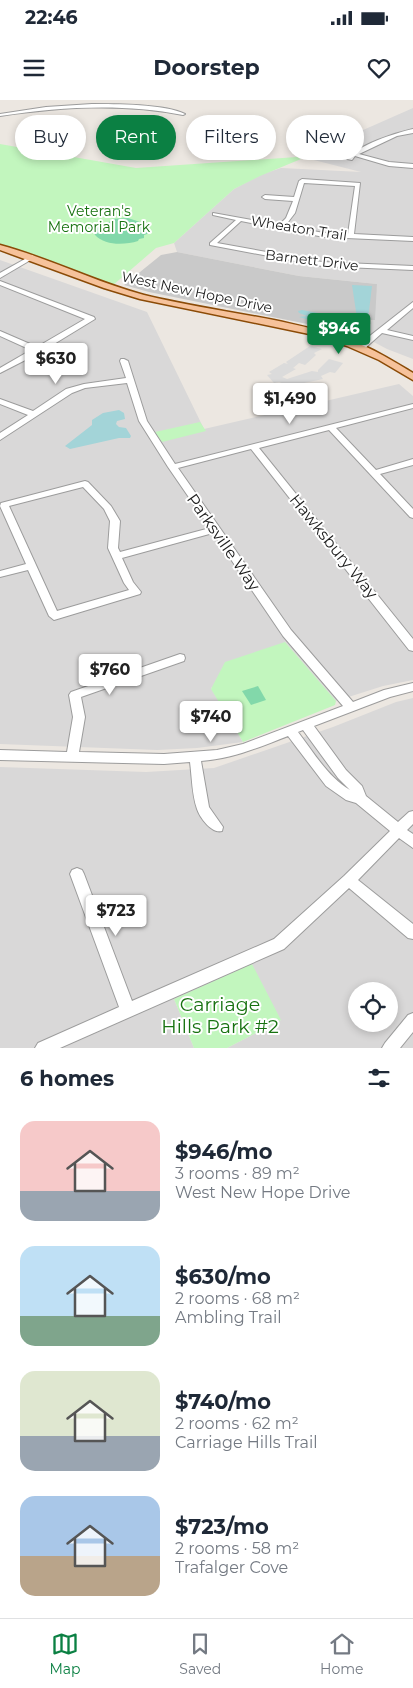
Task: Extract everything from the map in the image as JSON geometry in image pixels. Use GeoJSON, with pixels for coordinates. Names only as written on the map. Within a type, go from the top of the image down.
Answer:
{"type":"FeatureCollection","features":[{"type":"Feature","properties":{"kind":"main road","name":"West New Hope Drive"},"geometry":{"type":"LineString","coordinates":[[0,247],[111,293],[137,300],[308,333],[360,348],[394,364],[413,376]]}},
{"type":"Feature","properties":{"kind":"main road","name":"West New Hope Drive"},"geometry":{"type":"LineString","coordinates":[[0,252],[28,259]]}},
{"type":"Feature","properties":{"kind":"street"},"geometry":{"type":"LineString","coordinates":[[0,115],[83,104],[122,104],[183,114]]}},
{"type":"Feature","properties":{"kind":"street"},"geometry":{"type":"LineString","coordinates":[[413,131],[395,135],[352,157],[389,164],[413,166]]}},
{"type":"Feature","properties":{"kind":"street"},"geometry":{"type":"LineString","coordinates":[[280,227],[287,223],[302,181],[358,184],[351,237]]}},
{"type":"Feature","properties":{"kind":"street"},"geometry":{"type":"LineString","coordinates":[[265,197],[297,199]]}},
{"type":"Feature","properties":{"kind":"street","name":"Wheaton Trail"},"geometry":{"type":"LineString","coordinates":[[215,214],[324,236],[413,240]]}},
{"type":"Feature","properties":{"kind":"street","name":"Barnett Drive"},"geometry":{"type":"LineString","coordinates":[[240,219],[212,244],[322,264],[413,268]]}},
{"type":"Feature","properties":{"kind":"street"},"geometry":{"type":"LineString","coordinates":[[0,272],[28,259]]}},
{"type":"Feature","properties":{"kind":"street"},"geometry":{"type":"LineString","coordinates":[[0,276],[28,259]]}},
{"type":"Feature","properties":{"kind":"street"},"geometry":{"type":"LineString","coordinates":[[0,283],[91,319],[0,371]]}},
{"type":"Feature","properties":{"kind":"street"},"geometry":{"type":"LineString","coordinates":[[360,348],[383,331],[413,304]]}},
{"type":"Feature","properties":{"kind":"street"},"geometry":{"type":"LineString","coordinates":[[383,331],[413,338]]}},
{"type":"Feature","properties":{"kind":"street"},"geometry":{"type":"LineString","coordinates":[[0,334],[38,350]]}},
{"type":"Feature","properties":{"kind":"street","name":"Parksville Way"},"geometry":{"type":"LineString","coordinates":[[124,361],[143,421],[172,467],[287,632],[350,706]]}},
{"type":"Feature","properties":{"kind":"street"},"geometry":{"type":"LineString","coordinates":[[0,437],[59,396],[84,386],[130,380]]}},
{"type":"Feature","properties":{"kind":"street"},"geometry":{"type":"LineString","coordinates":[[0,401],[33,414]]}},
{"type":"Feature","properties":{"kind":"street"},"geometry":{"type":"LineString","coordinates":[[172,467],[413,406]]}},
{"type":"Feature","properties":{"kind":"street"},"geometry":{"type":"LineString","coordinates":[[331,427],[413,515]]}},
{"type":"Feature","properties":{"kind":"street","name":"Hawksbury Way"},"geometry":{"type":"LineString","coordinates":[[254,447],[413,647]]}},
{"type":"Feature","properties":{"kind":"street"},"geometry":{"type":"LineString","coordinates":[[372,470],[413,462]]}},
{"type":"Feature","properties":{"kind":"street"},"geometry":{"type":"LineString","coordinates":[[85,484],[108,508],[115,521],[113,548],[136,592],[54,616],[31,566],[4,505],[85,484]]}},
{"type":"Feature","properties":{"kind":"street"},"geometry":{"type":"LineString","coordinates":[[116,556],[215,530]]}},
{"type":"Feature","properties":{"kind":"street"},"geometry":{"type":"LineString","coordinates":[[0,574],[31,566]]}},
{"type":"Feature","properties":{"kind":"street"},"geometry":{"type":"LineString","coordinates":[[72,757],[79,718],[75,695],[180,658]]}},
{"type":"Feature","properties":{"kind":"street"},"geometry":{"type":"LineString","coordinates":[[0,755],[194,758],[245,748],[350,706],[413,687]]}},
{"type":"Feature","properties":{"kind":"street"},"geometry":{"type":"LineString","coordinates":[[306,725],[342,774],[358,790],[360,799]]}},
{"type":"Feature","properties":{"kind":"street"},"geometry":{"type":"LineString","coordinates":[[291,731],[330,781],[350,798],[360,799],[413,842]]}},
{"type":"Feature","properties":{"kind":"street"},"geometry":{"type":"LineString","coordinates":[[194,758],[203,810],[217,827]]}},
{"type":"Feature","properties":{"kind":"street"},"geometry":{"type":"LineString","coordinates":[[43,1048],[279,944],[350,880],[413,816]]}},
{"type":"Feature","properties":{"kind":"street"},"geometry":{"type":"LineString","coordinates":[[76,874],[128,1011]]}},
{"type":"Feature","properties":{"kind":"street"},"geometry":{"type":"LineString","coordinates":[[350,880],[413,933]]}},
{"type":"Feature","properties":{"kind":"street"},"geometry":{"type":"LineString","coordinates":[[390,1048],[413,1020]]}},
{"type":"Feature","properties":{"kind":"shaded area"},"geometry":{"type":"Polygon","coordinates":[[[413,108],[413,359],[387,349],[357,333],[371,324],[377,284],[299,276],[177,252],[174,243],[234,189],[260,175],[281,168],[361,172],[314,160],[364,160],[364,130],[413,108]]]}},
{"type":"Feature","properties":{"kind":"shaded area"},"geometry":{"type":"Polygon","coordinates":[[[177,252],[299,276],[377,284],[375,320],[371,320],[371,324],[352,336],[322,327],[149,292],[124,285],[161,255],[177,252]]]}},
{"type":"Feature","properties":{"kind":"shaded area"},"geometry":{"type":"Polygon","coordinates":[[[0,260],[147,312],[204,429],[399,384],[413,396],[413,680],[383,686],[336,701],[285,642],[211,688],[243,742],[197,748],[157,750],[0,744],[0,260]]]}},
{"type":"Feature","properties":{"kind":"shaded area"},"geometry":{"type":"Polygon","coordinates":[[[310,346],[322,349],[314,353],[316,355],[305,365],[299,363],[293,368],[296,369],[282,377],[287,379],[312,371],[318,372],[329,359],[343,363],[335,373],[330,372],[321,376],[323,379],[290,386],[279,382],[274,383],[267,375],[272,374],[269,372],[284,363],[288,364],[286,362],[310,346]]]}},
{"type":"Feature","properties":{"kind":"shaded area"},"geometry":{"type":"Polygon","coordinates":[[[413,698],[413,1048],[227,1048],[281,1020],[174,999],[194,1048],[0,1048],[0,767],[146,772],[214,768],[333,727],[396,702],[413,698]]]}},
{"type":"Feature","properties":{"kind":"green space","name":"Veteran's Memorial Park"},"geometry":{"type":"Polygon","coordinates":[[[0,144],[15,147],[15,160],[86,159],[136,168],[276,160],[276,158],[286,158],[286,160],[299,160],[234,189],[174,243],[156,248],[112,286],[46,260],[0,245],[0,144]]]}},
{"type":"Feature","properties":{"kind":"green space"},"geometry":{"type":"Polygon","coordinates":[[[128,218],[146,224],[150,229],[150,233],[144,235],[144,238],[138,241],[121,244],[104,241],[95,235],[94,232],[99,226],[111,221],[111,219],[128,218]]]}},
{"type":"Feature","properties":{"kind":"green space"},"geometry":{"type":"Polygon","coordinates":[[[200,422],[206,431],[162,442],[155,432],[200,422]]]}},
{"type":"Feature","properties":{"kind":"green space"},"geometry":{"type":"Polygon","coordinates":[[[285,642],[336,701],[335,705],[243,742],[211,689],[225,662],[285,642]]]}},
{"type":"Feature","properties":{"kind":"green space"},"geometry":{"type":"Polygon","coordinates":[[[258,686],[266,700],[251,705],[242,691],[258,686]]]}},
{"type":"Feature","properties":{"kind":"green space","name":"Carriage Hills Park #2"},"geometry":{"type":"Polygon","coordinates":[[[252,964],[281,1020],[227,1048],[194,1048],[174,999],[252,964]]]}},
{"type":"Feature","properties":{"kind":"water"},"geometry":{"type":"Polygon","coordinates":[[[352,285],[372,286],[368,319],[357,318],[352,285]]]}},
{"type":"Feature","properties":{"kind":"water"},"geometry":{"type":"Polygon","coordinates":[[[302,310],[329,315],[354,325],[350,331],[299,317],[307,316],[299,313],[298,311],[302,310]]]}},
{"type":"Feature","properties":{"kind":"water"},"geometry":{"type":"Polygon","coordinates":[[[119,410],[124,413],[125,419],[117,421],[116,424],[119,427],[126,428],[131,436],[130,438],[119,438],[70,449],[65,446],[92,425],[92,420],[103,413],[119,410]]]}}]}
